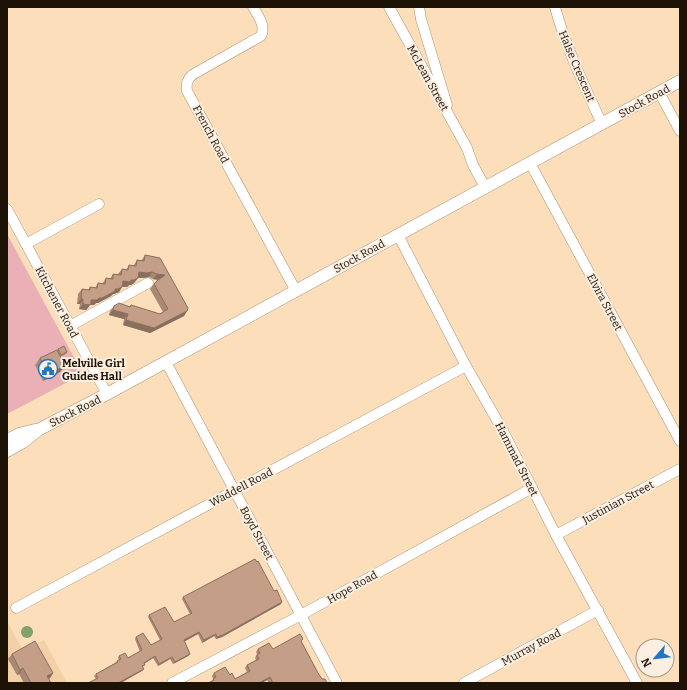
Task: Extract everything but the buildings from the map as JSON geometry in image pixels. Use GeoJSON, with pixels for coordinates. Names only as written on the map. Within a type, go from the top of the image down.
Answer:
{"type":"FeatureCollection","features":[{"type":"Feature","properties":{"kind":"main road","name":"Stock Road"},"geometry":{"type":"LineString","coordinates":[[7,451],[23,442],[38,430],[166,362],[680,81]]}},
{"type":"Feature","properties":{"kind":"main road","name":"Stock Road"},"geometry":{"type":"LineString","coordinates":[[7,440],[20,434],[38,430]]}},
{"type":"Feature","properties":{"kind":"street","name":"French Road"},"geometry":{"type":"LineString","coordinates":[[253,7],[262,23],[264,30],[261,36],[192,75],[187,79],[186,85],[187,90],[296,291]]}},
{"type":"Feature","properties":{"kind":"street","name":"McLean Street"},"geometry":{"type":"LineString","coordinates":[[389,7],[467,148],[473,165],[488,186]]}},
{"type":"Feature","properties":{"kind":"street"},"geometry":{"type":"LineString","coordinates":[[419,7],[451,118]]}},
{"type":"Feature","properties":{"kind":"street","name":"Halse Crescent"},"geometry":{"type":"LineString","coordinates":[[555,7],[562,33],[577,71],[602,124]]}},
{"type":"Feature","properties":{"kind":"street"},"geometry":{"type":"LineString","coordinates":[[659,92],[680,130]]}},
{"type":"Feature","properties":{"kind":"street","name":"Elvira Street"},"geometry":{"type":"LineString","coordinates":[[530,163],[680,441]]}},
{"type":"Feature","properties":{"kind":"street"},"geometry":{"type":"LineString","coordinates":[[26,244],[99,204]]}},
{"type":"Feature","properties":{"kind":"street","name":"Kitchener Road"},"geometry":{"type":"LineString","coordinates":[[7,209],[107,394]]}},
{"type":"Feature","properties":{"kind":"street","name":"Hammad Street"},"geometry":{"type":"LineString","coordinates":[[398,235],[466,366],[502,429],[556,535],[637,683]]}},
{"type":"Feature","properties":{"kind":"street"},"geometry":{"type":"LineString","coordinates":[[70,326],[148,283]]}},
{"type":"Feature","properties":{"kind":"street","name":"Boyd Street"},"geometry":{"type":"LineString","coordinates":[[166,362],[337,683]]}},
{"type":"Feature","properties":{"kind":"street","name":"Waddell Road"},"geometry":{"type":"LineString","coordinates":[[16,608],[466,366]]}},
{"type":"Feature","properties":{"kind":"street","name":"Justinian Street"},"geometry":{"type":"LineString","coordinates":[[556,535],[680,469]]}},
{"type":"Feature","properties":{"kind":"street","name":"Hope Road"},"geometry":{"type":"LineString","coordinates":[[172,683],[301,615],[532,488]]}},
{"type":"Feature","properties":{"kind":"street","name":"Murray Road"},"geometry":{"type":"LineString","coordinates":[[464,683],[598,610]]}},
{"type":"Feature","properties":{"kind":"shaded area"},"geometry":{"type":"Polygon","coordinates":[[[7,234],[83,374],[7,414],[7,234]]]}},
{"type":"Feature","properties":{"kind":"shaded area"},"geometry":{"type":"Polygon","coordinates":[[[7,621],[23,651],[44,640],[67,683],[7,683],[7,621]]]}},
{"type":"Feature","properties":{"kind":"shaded area"},"geometry":{"type":"Polygon","coordinates":[[[25,626],[29,626],[33,632],[29,638],[25,638],[21,634],[21,630],[25,626]]]}},
{"type":"Feature","properties":{"kind":"place","name":"Melville Girl Guides Hall"},"geometry":{"type":"Point","coordinates":[48,369]}}]}
